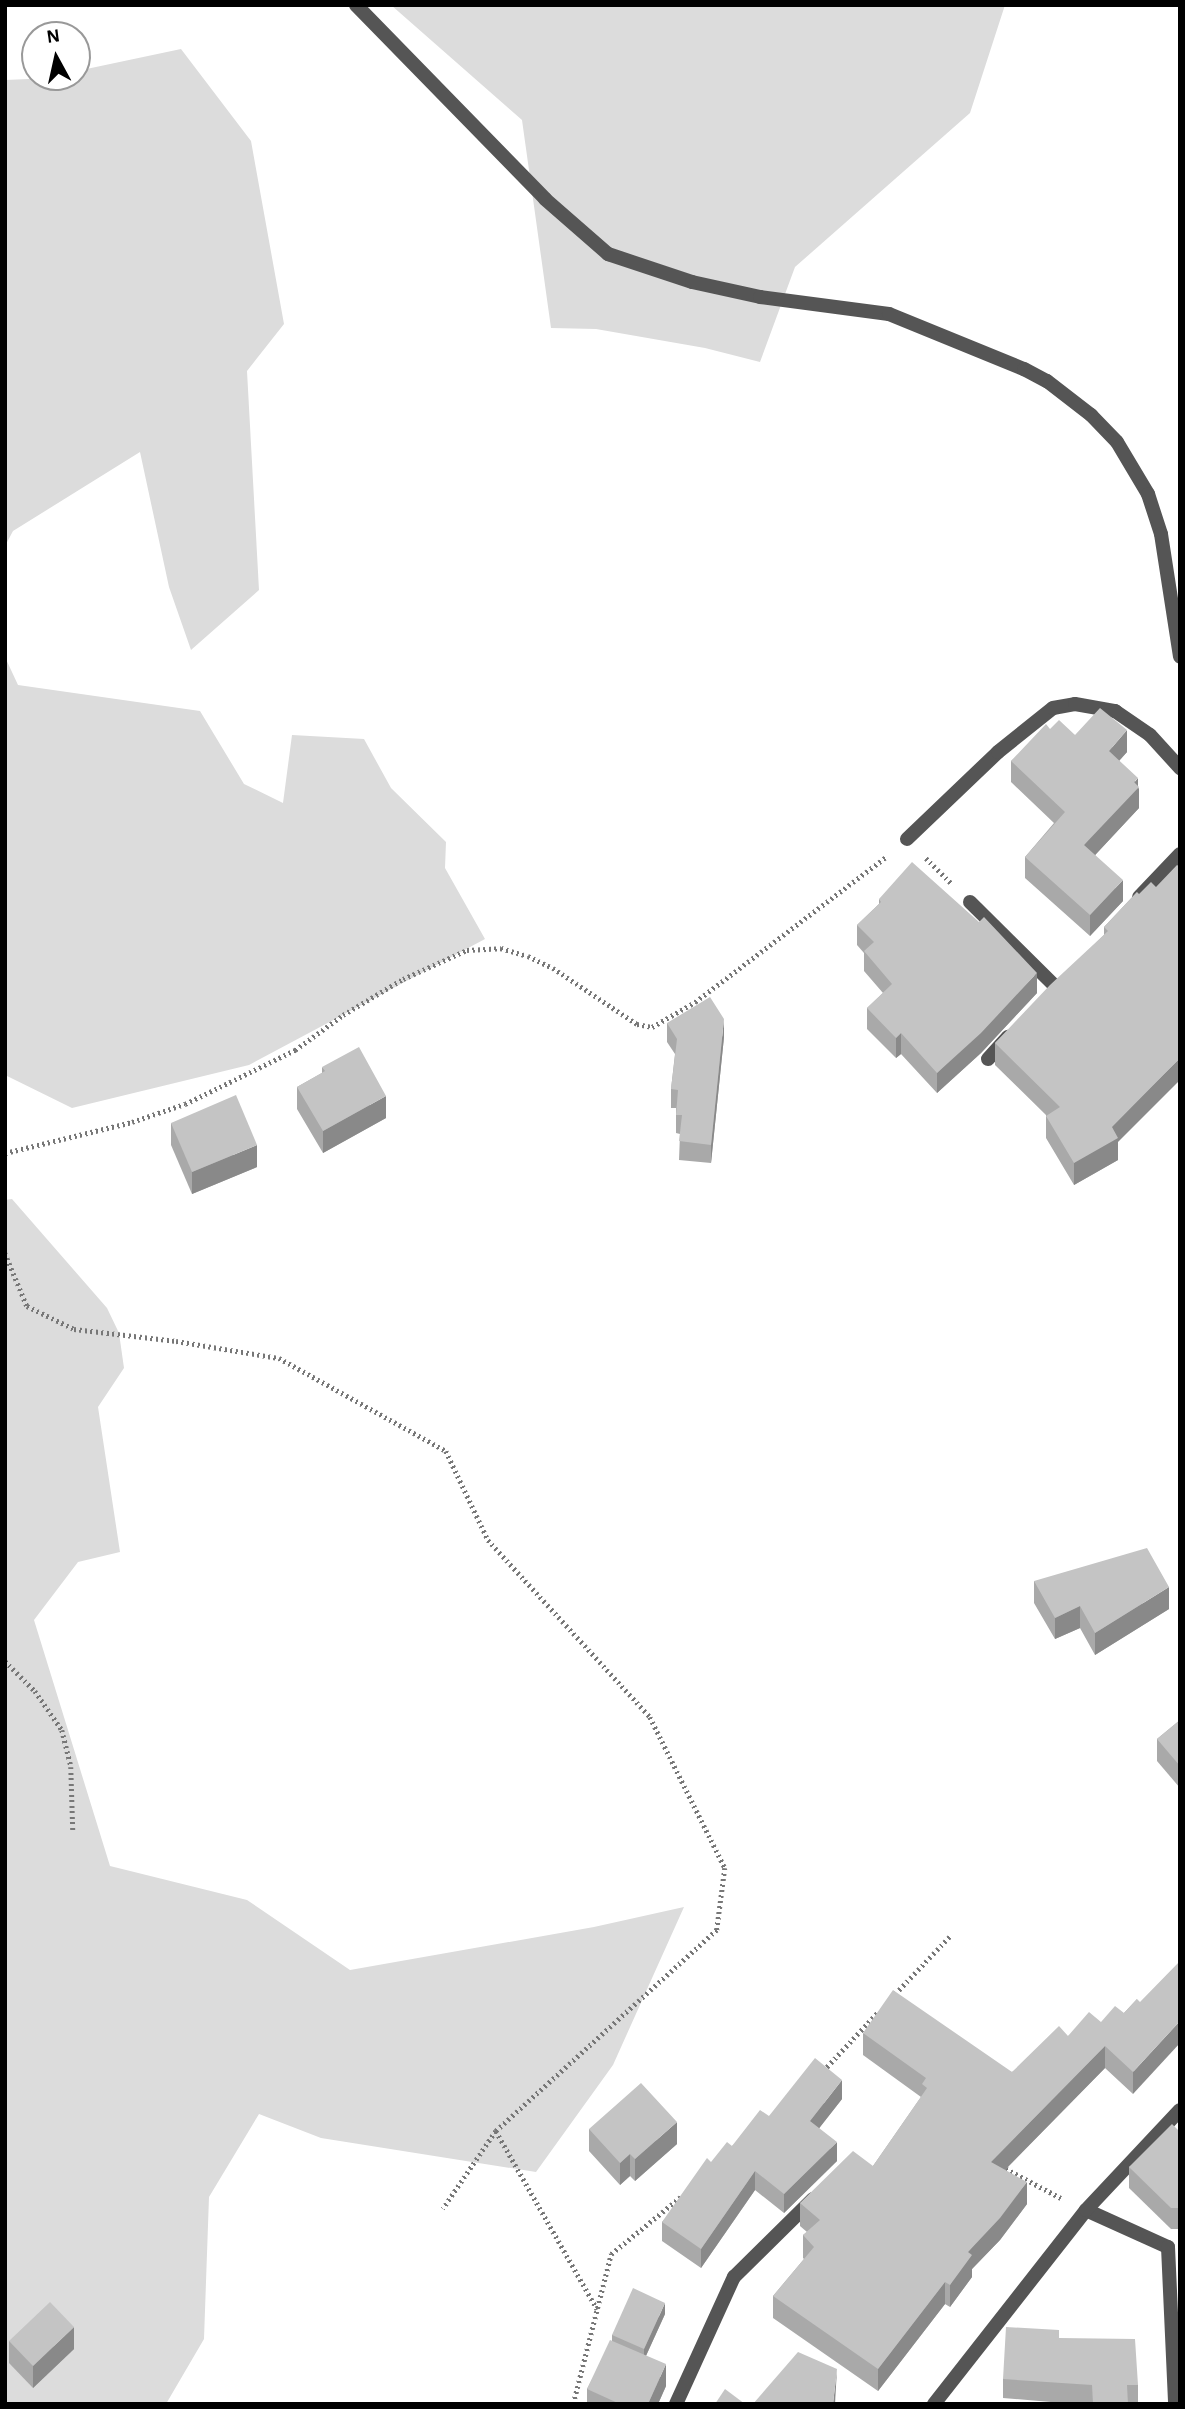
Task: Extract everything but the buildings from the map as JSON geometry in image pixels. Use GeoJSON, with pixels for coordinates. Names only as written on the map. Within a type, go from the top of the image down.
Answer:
{"type":"FeatureCollection","features":[{"type":"Feature","properties":{"kind":"street"},"geometry":{"type":"LineString","coordinates":[[356,5],[545,199],[608,254],[692,282],[760,297],[889,314],[1035,375],[1091,415],[1117,442],[1148,494],[1161,534],[1180,657]]}},
{"type":"Feature","properties":{"kind":"street"},"geometry":{"type":"LineString","coordinates":[[907,839],[998,752],[1053,708],[1075,704],[1115,711],[1150,735],[1180,768]]}},
{"type":"Feature","properties":{"kind":"street"},"geometry":{"type":"LineString","coordinates":[[1132,905],[1180,854]]}},
{"type":"Feature","properties":{"kind":"street"},"geometry":{"type":"LineString","coordinates":[[970,902],[1056,987]]}},
{"type":"Feature","properties":{"kind":"street"},"geometry":{"type":"LineString","coordinates":[[988,1059],[1022,1023]]}},
{"type":"Feature","properties":{"kind":"street"},"geometry":{"type":"LineString","coordinates":[[934,2404],[1086,2210],[1180,2110]]}},
{"type":"Feature","properties":{"kind":"street"},"geometry":{"type":"LineString","coordinates":[[676,2404],[734,2277],[822,2189]]}},
{"type":"Feature","properties":{"kind":"street"},"geometry":{"type":"LineString","coordinates":[[1086,2210],[1168,2247],[1175,2404]]}},
{"type":"Feature","properties":{"kind":"path"},"geometry":{"type":"LineString","coordinates":[[5,1153],[132,1122],[185,1104],[295,1050],[343,1015],[403,979],[467,950],[501,948],[528,956],[553,968],[638,1024],[652,1027],[695,1002],[867,875],[907,839],[970,902]]}},
{"type":"Feature","properties":{"kind":"path"},"geometry":{"type":"LineString","coordinates":[[5,1253],[27,1306],[74,1329],[176,1341],[279,1358],[446,1451],[488,1541],[650,1717],[725,1868],[717,1930],[496,2131],[443,2209]]}},
{"type":"Feature","properties":{"kind":"path"},"geometry":{"type":"LineString","coordinates":[[5,1661],[35,1691],[62,1730],[71,1767],[73,1831]]}},
{"type":"Feature","properties":{"kind":"path"},"geometry":{"type":"LineString","coordinates":[[813,2081],[950,1936]]}},
{"type":"Feature","properties":{"kind":"path"},"geometry":{"type":"LineString","coordinates":[[496,2131],[597,2309]]}},
{"type":"Feature","properties":{"kind":"path"},"geometry":{"type":"LineString","coordinates":[[992,2162],[1086,2210]]}},
{"type":"Feature","properties":{"kind":"path"},"geometry":{"type":"LineString","coordinates":[[573,2404],[611,2254],[693,2186]]}},
{"type":"Feature","properties":{"kind":"shaded area"},"geometry":{"type":"Polygon","coordinates":[[[391,5],[1005,5],[970,113],[795,267],[760,362],[705,348],[596,329],[551,328],[522,120],[391,5]]]}},
{"type":"Feature","properties":{"kind":"shaded area"},"geometry":{"type":"Polygon","coordinates":[[[181,49],[251,141],[284,324],[247,371],[259,590],[191,650],[169,587],[140,452],[13,531],[5,546],[5,80],[21,79],[21,91],[91,91],[91,68],[181,49]]]}},
{"type":"Feature","properties":{"kind":"shaded area"},"geometry":{"type":"Polygon","coordinates":[[[5,657],[18,685],[200,711],[244,784],[283,803],[292,735],[364,739],[391,788],[446,842],[445,868],[485,939],[249,1065],[72,1108],[5,1075],[5,657]]]}},
{"type":"Feature","properties":{"kind":"shaded area"},"geometry":{"type":"Polygon","coordinates":[[[12,1199],[107,1308],[119,1333],[124,1368],[98,1407],[120,1552],[78,1562],[34,1620],[110,1866],[247,1900],[350,1970],[594,1927],[684,1907],[613,2065],[536,2172],[321,2138],[259,2114],[209,2197],[204,2339],[166,2404],[5,2404],[5,1200],[12,1199]]]}}]}
